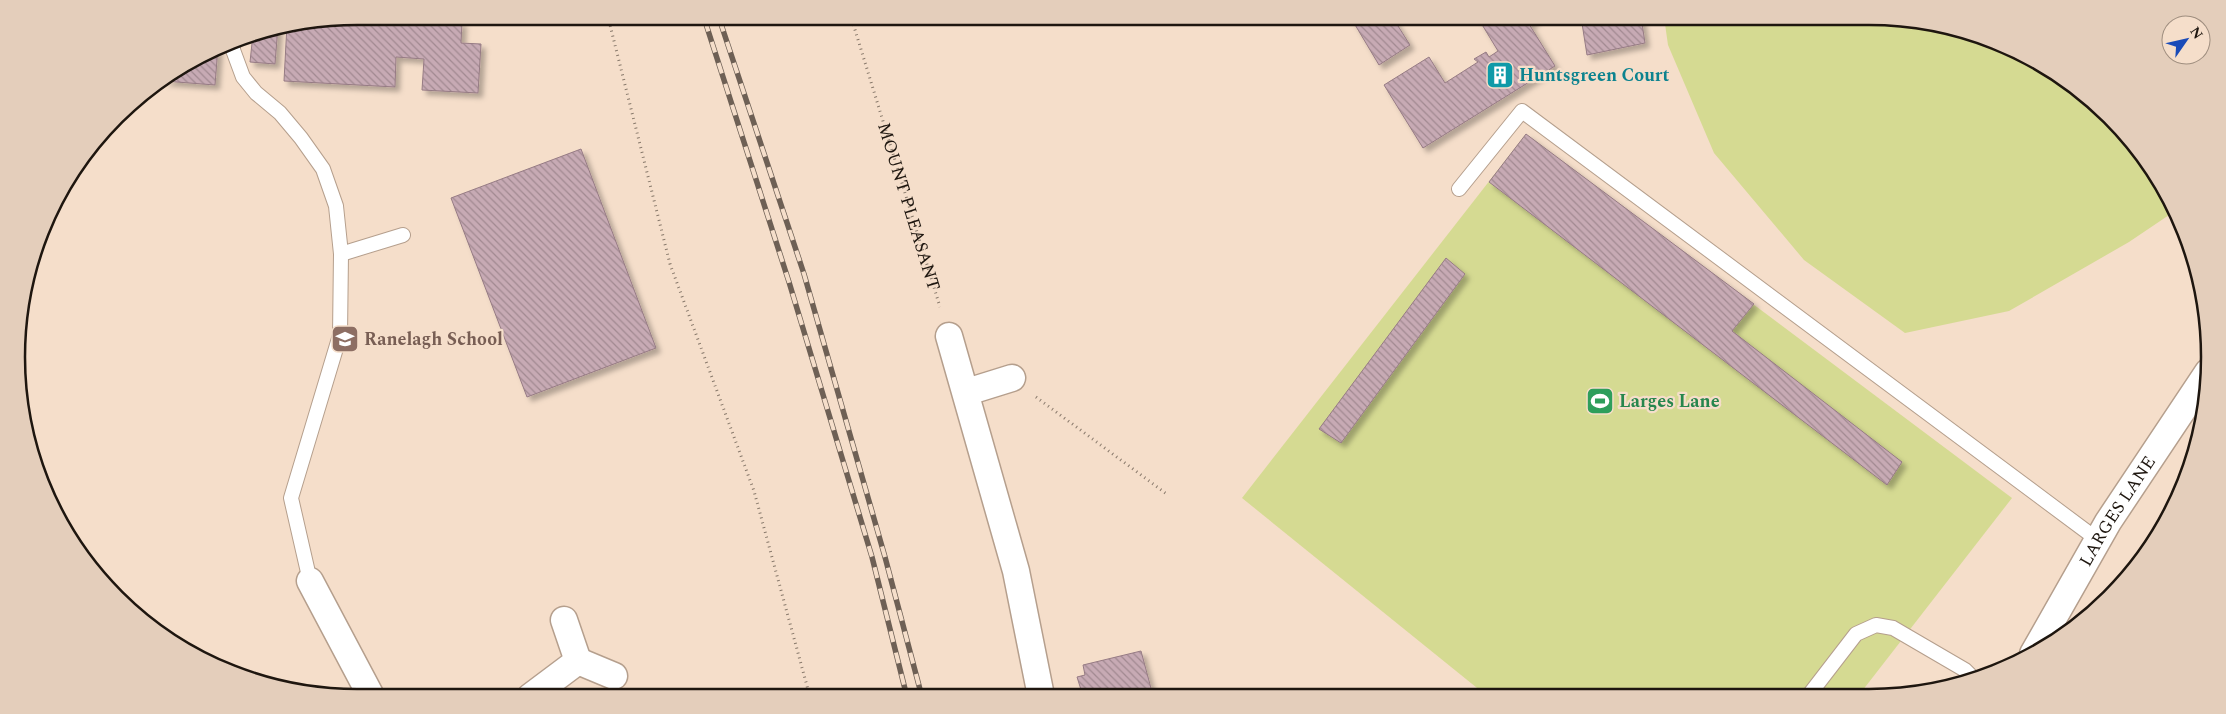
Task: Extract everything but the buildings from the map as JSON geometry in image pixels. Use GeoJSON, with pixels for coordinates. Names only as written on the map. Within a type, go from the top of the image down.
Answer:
{"type":"FeatureCollection","features":[{"type":"Feature","properties":{"kind":"street"},"geometry":{"type":"LineString","coordinates":[[950,336],[1016,570],[1040,689]]}},
{"type":"Feature","properties":{"kind":"street"},"geometry":{"type":"LineString","coordinates":[[967,392],[1012,378]]}},
{"type":"Feature","properties":{"kind":"street","name":"LARGES LANE"},"geometry":{"type":"LineString","coordinates":[[2040,642],[2098,540],[2199,385]]}},
{"type":"Feature","properties":{"kind":"street"},"geometry":{"type":"LineString","coordinates":[[310,581],[367,689]]}},
{"type":"Feature","properties":{"kind":"street"},"geometry":{"type":"LineString","coordinates":[[564,620],[578,661],[614,676]]}},
{"type":"Feature","properties":{"kind":"street"},"geometry":{"type":"LineString","coordinates":[[541,689],[578,661]]}},
{"type":"Feature","properties":{"kind":"lane"},"geometry":{"type":"LineString","coordinates":[[233,49],[243,77],[256,93],[280,113],[323,169],[336,206],[341,254],[340,335],[291,498],[310,581]]}},
{"type":"Feature","properties":{"kind":"lane"},"geometry":{"type":"LineString","coordinates":[[1459,189],[1522,111],[2098,540]]}},
{"type":"Feature","properties":{"kind":"lane"},"geometry":{"type":"LineString","coordinates":[[341,254],[403,235]]}},
{"type":"Feature","properties":{"kind":"lane"},"geometry":{"type":"LineString","coordinates":[[1814,689],[1856,634],[1876,625],[1893,628],[1968,674]]}},
{"type":"Feature","properties":{"kind":"path"},"geometry":{"type":"LineString","coordinates":[[610,25],[670,264],[754,491],[808,689]]}},
{"type":"Feature","properties":{"kind":"path","name":"MOUNT PLEASANT"},"geometry":{"type":"LineString","coordinates":[[854,25],[950,336]]}},
{"type":"Feature","properties":{"kind":"path"},"geometry":{"type":"LineString","coordinates":[[1012,378],[1168,495]]}},
{"type":"Feature","properties":{"kind":"green space"},"geometry":{"type":"Polygon","coordinates":[[[1665,25],[1891,26],[1934,31],[1976,43],[1996,50],[2035,69],[2088,107],[2119,138],[2132,155],[2157,191],[2169,215],[2129,242],[2009,311],[1905,333],[1804,260],[1714,153],[1668,45],[1665,25]]]}},
{"type":"Feature","properties":{"kind":"green space","name":"Larges Lane"},"geometry":{"type":"Polygon","coordinates":[[[1526,134],[2012,498],[1864,689],[1478,689],[1242,498],[1526,134]]]}},
{"type":"Feature","properties":{"kind":"railway"},"geometry":{"type":"LineString","coordinates":[[706,25],[789,282],[872,557],[905,689]]}},
{"type":"Feature","properties":{"kind":"railway"},"geometry":{"type":"LineString","coordinates":[[721,25],[804,274],[885,557],[920,689]]}},
{"type":"Feature","properties":{"kind":"place","name":"Huntsgreen Court"},"geometry":{"type":"Point","coordinates":[1500,75]}},
{"type":"Feature","properties":{"kind":"place","name":"Ranelagh School"},"geometry":{"type":"Point","coordinates":[345,339]}},
{"type":"Feature","properties":{"kind":"place","name":"Larges Lane"},"geometry":{"type":"Point","coordinates":[1600,401]}}]}
